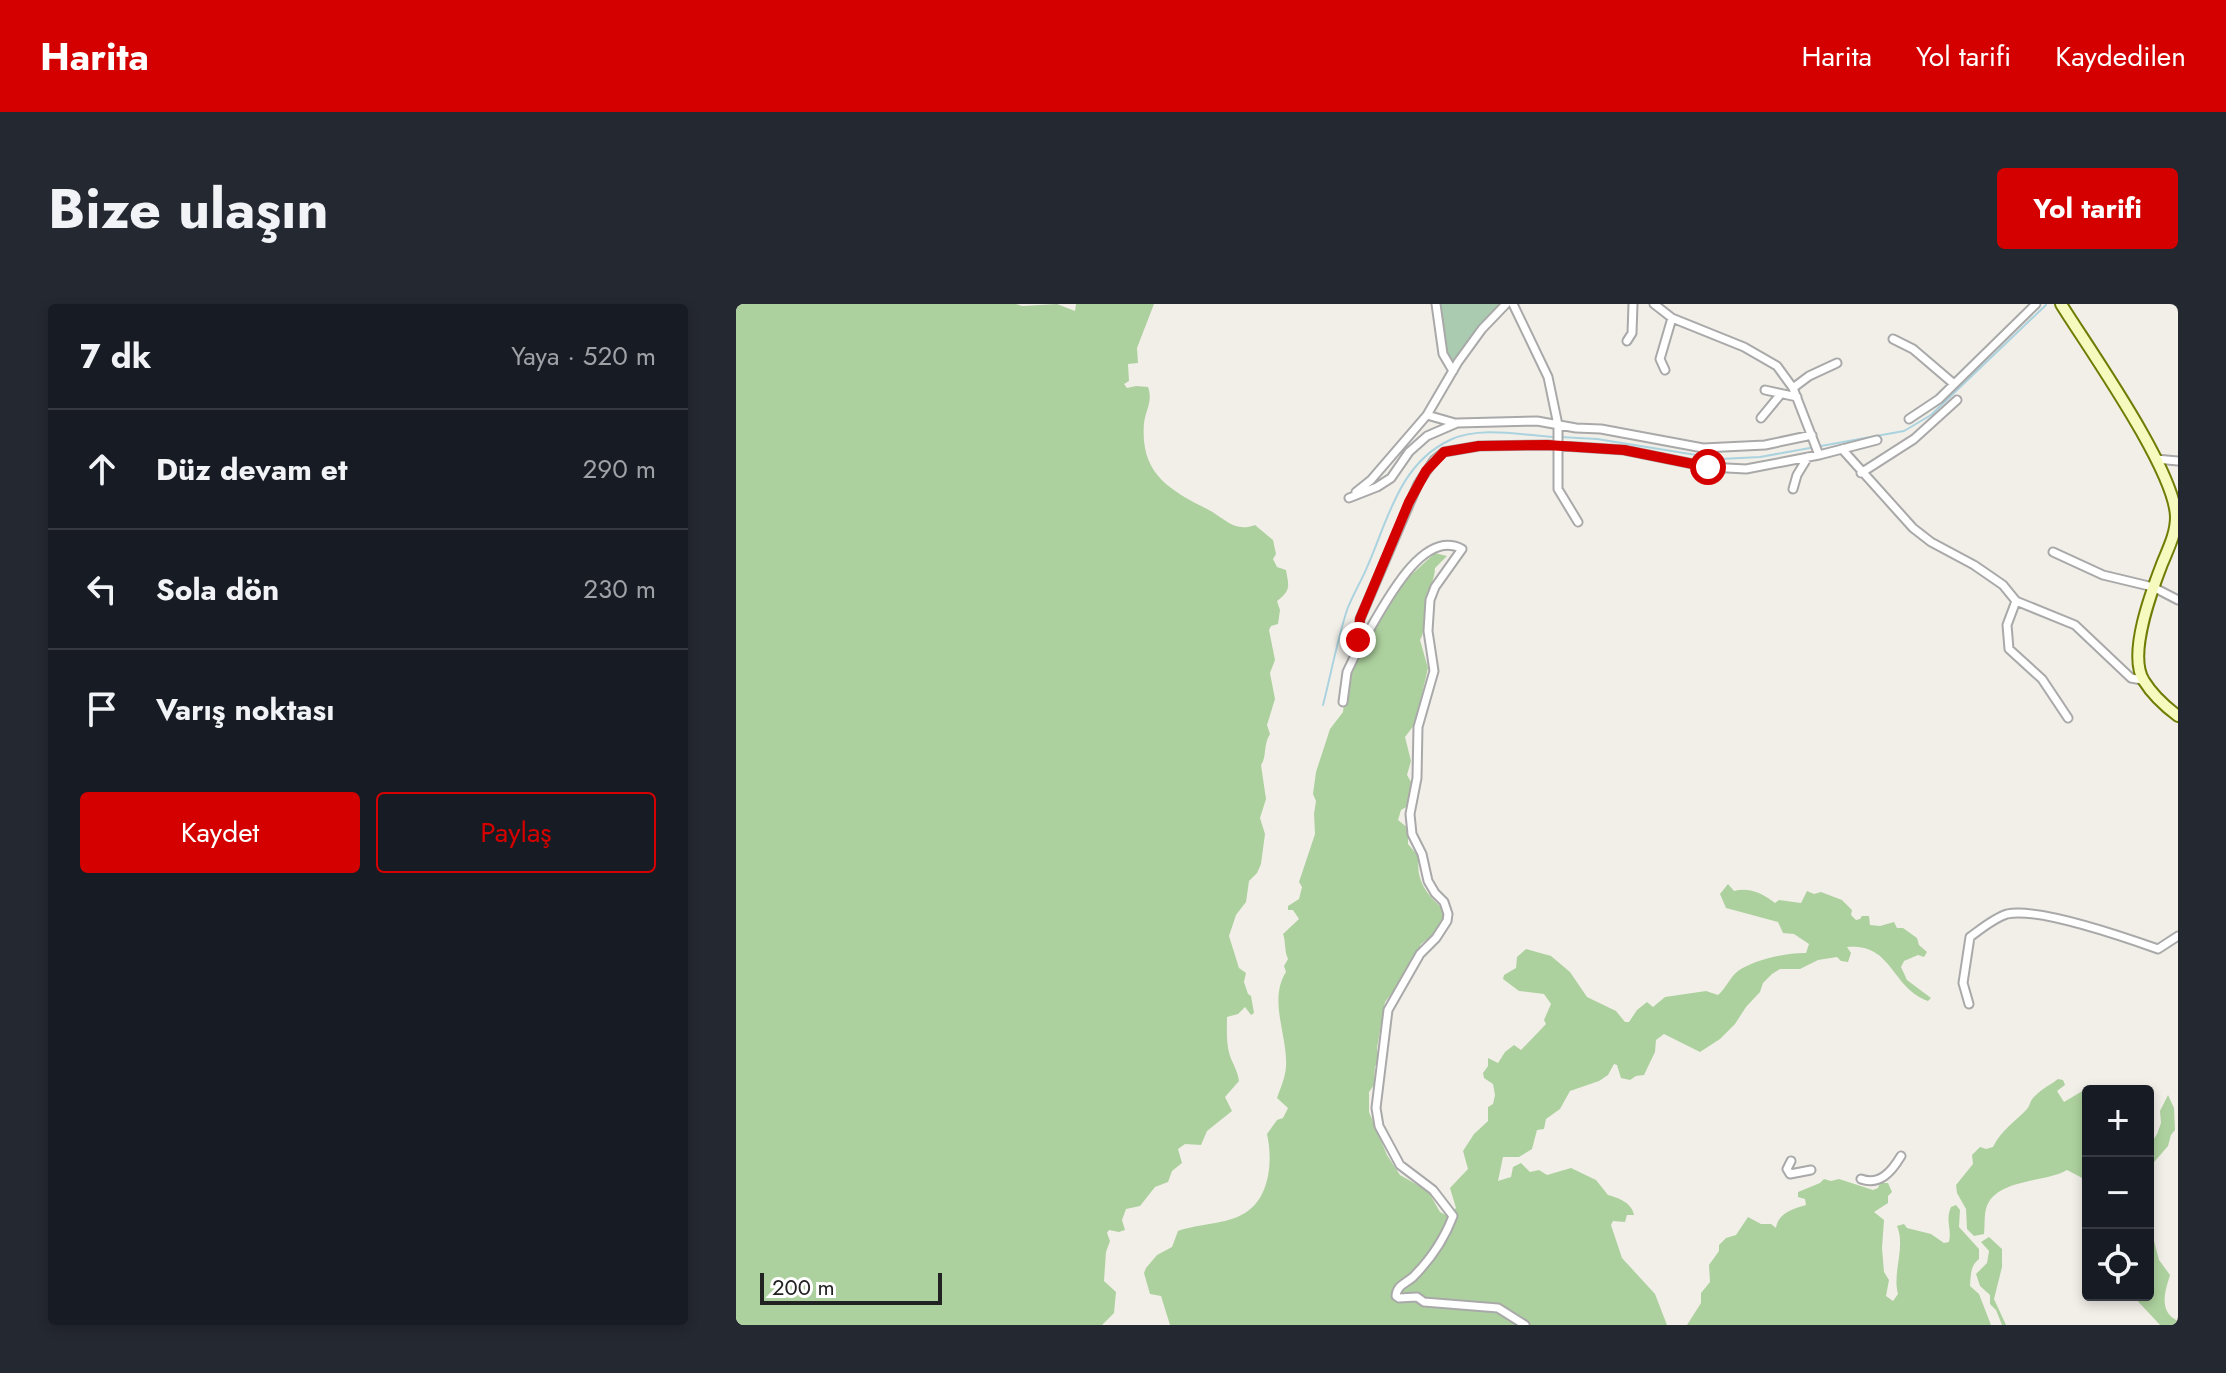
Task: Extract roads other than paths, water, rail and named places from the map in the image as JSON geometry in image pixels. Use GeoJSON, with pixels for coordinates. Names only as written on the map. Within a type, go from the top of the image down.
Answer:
{"type":"FeatureCollection","features":[{"type":"Feature","properties":{"kind":"street"},"geometry":{"type":"LineString","coordinates":[[1436,304],[1443,354],[1453,371]]}},
{"type":"Feature","properties":{"kind":"street"},"geometry":{"type":"LineString","coordinates":[[1457,423],[1427,436],[1409,452],[1391,478],[1349,498],[1371,480],[1427,415],[1482,329],[1506,304]]}},
{"type":"Feature","properties":{"kind":"street"},"geometry":{"type":"LineString","coordinates":[[1513,304],[1548,377],[1558,425],[1558,489],[1578,522]]}},
{"type":"Feature","properties":{"kind":"street"},"geometry":{"type":"LineString","coordinates":[[1627,341],[1632,333],[1633,304]]}},
{"type":"Feature","properties":{"kind":"street"},"geometry":{"type":"LineString","coordinates":[[1654,304],[1672,318],[1744,347],[1777,366],[1793,388],[1819,455]]}},
{"type":"Feature","properties":{"kind":"street"},"geometry":{"type":"LineString","coordinates":[[1909,419],[1925,410],[1954,384],[2036,304]]}},
{"type":"Feature","properties":{"kind":"street"},"geometry":{"type":"LineString","coordinates":[[2061,304],[2156,459],[2172,495],[2176,520],[2174,532],[2153,587],[2139,642],[2142,680]]}},
{"type":"Feature","properties":{"kind":"street"},"geometry":{"type":"LineString","coordinates":[[1665,370],[1660,359],[1672,318]]}},
{"type":"Feature","properties":{"kind":"street"},"geometry":{"type":"LineString","coordinates":[[1893,339],[1913,349],[1954,384]]}},
{"type":"Feature","properties":{"kind":"street"},"geometry":{"type":"LineString","coordinates":[[1793,388],[1809,376],[1837,363]]}},
{"type":"Feature","properties":{"kind":"street"},"geometry":{"type":"LineString","coordinates":[[1765,390],[1797,397]]}},
{"type":"Feature","properties":{"kind":"street"},"geometry":{"type":"LineString","coordinates":[[1761,418],[1780,395]]}},
{"type":"Feature","properties":{"kind":"street"},"geometry":{"type":"LineString","coordinates":[[1861,473],[1914,439],[1957,400]]}},
{"type":"Feature","properties":{"kind":"street"},"geometry":{"type":"LineString","coordinates":[[1427,415],[1457,423],[1537,421],[1703,448],[1765,445],[1812,435]]}},
{"type":"Feature","properties":{"kind":"street"},"geometry":{"type":"LineString","coordinates":[[1358,649],[1360,619],[1409,502],[1434,460],[1444,452],[1464,448],[1624,450],[1708,467],[1746,469],[1877,440]]}},
{"type":"Feature","properties":{"kind":"street"},"geometry":{"type":"LineString","coordinates":[[1842,449],[1913,528],[2003,585],[2016,601],[2075,625],[2131,678],[2142,680],[2178,716]]}},
{"type":"Feature","properties":{"kind":"street"},"geometry":{"type":"LineString","coordinates":[[1793,489],[1808,457]]}},
{"type":"Feature","properties":{"kind":"street"},"geometry":{"type":"LineString","coordinates":[[2156,459],[2178,461]]}},
{"type":"Feature","properties":{"kind":"street"},"geometry":{"type":"LineString","coordinates":[[1343,702],[1347,672],[1389,594],[1426,554],[1447,546],[1462,549],[1435,587],[1430,600],[1428,631],[1434,671],[1418,727],[1417,778],[1410,814],[1412,834],[1422,854],[1428,881],[1444,902],[1448,914],[1441,931],[1420,954],[1388,1010],[1376,1116],[1387,1144],[1400,1165],[1433,1190],[1453,1216],[1437,1249],[1397,1289],[1396,1296],[1417,1297],[1424,1302],[1498,1308],[1525,1325]]}},
{"type":"Feature","properties":{"kind":"street"},"geometry":{"type":"LineString","coordinates":[[2053,552],[2103,575],[2153,587],[2178,600]]}},
{"type":"Feature","properties":{"kind":"street"},"geometry":{"type":"LineString","coordinates":[[2016,601],[2007,625],[2009,649],[2042,679],[2068,718]]}},
{"type":"Feature","properties":{"kind":"street"},"geometry":{"type":"LineString","coordinates":[[1969,1004],[1963,983],[1968,940],[2006,915],[2022,913],[2085,926],[2158,949],[2178,936]]}},
{"type":"Feature","properties":{"kind":"street"},"geometry":{"type":"LineString","coordinates":[[1861,1179],[1868,1182],[1881,1179],[1901,1156]]}},
{"type":"Feature","properties":{"kind":"street"},"geometry":{"type":"LineString","coordinates":[[1791,1161],[1787,1169],[1790,1174],[1811,1170]]}},
{"type":"Feature","properties":{"kind":"waterway"},"geometry":{"type":"LineString","coordinates":[[1560,437],[1597,439],[1721,459],[1760,457],[1904,431],[1931,415],[2046,305]]}},
{"type":"Feature","properties":{"kind":"waterway"},"geometry":{"type":"LineString","coordinates":[[1323,705],[1347,610],[1398,494],[1419,463],[1450,440],[1474,433],[1554,437]]}}]}
